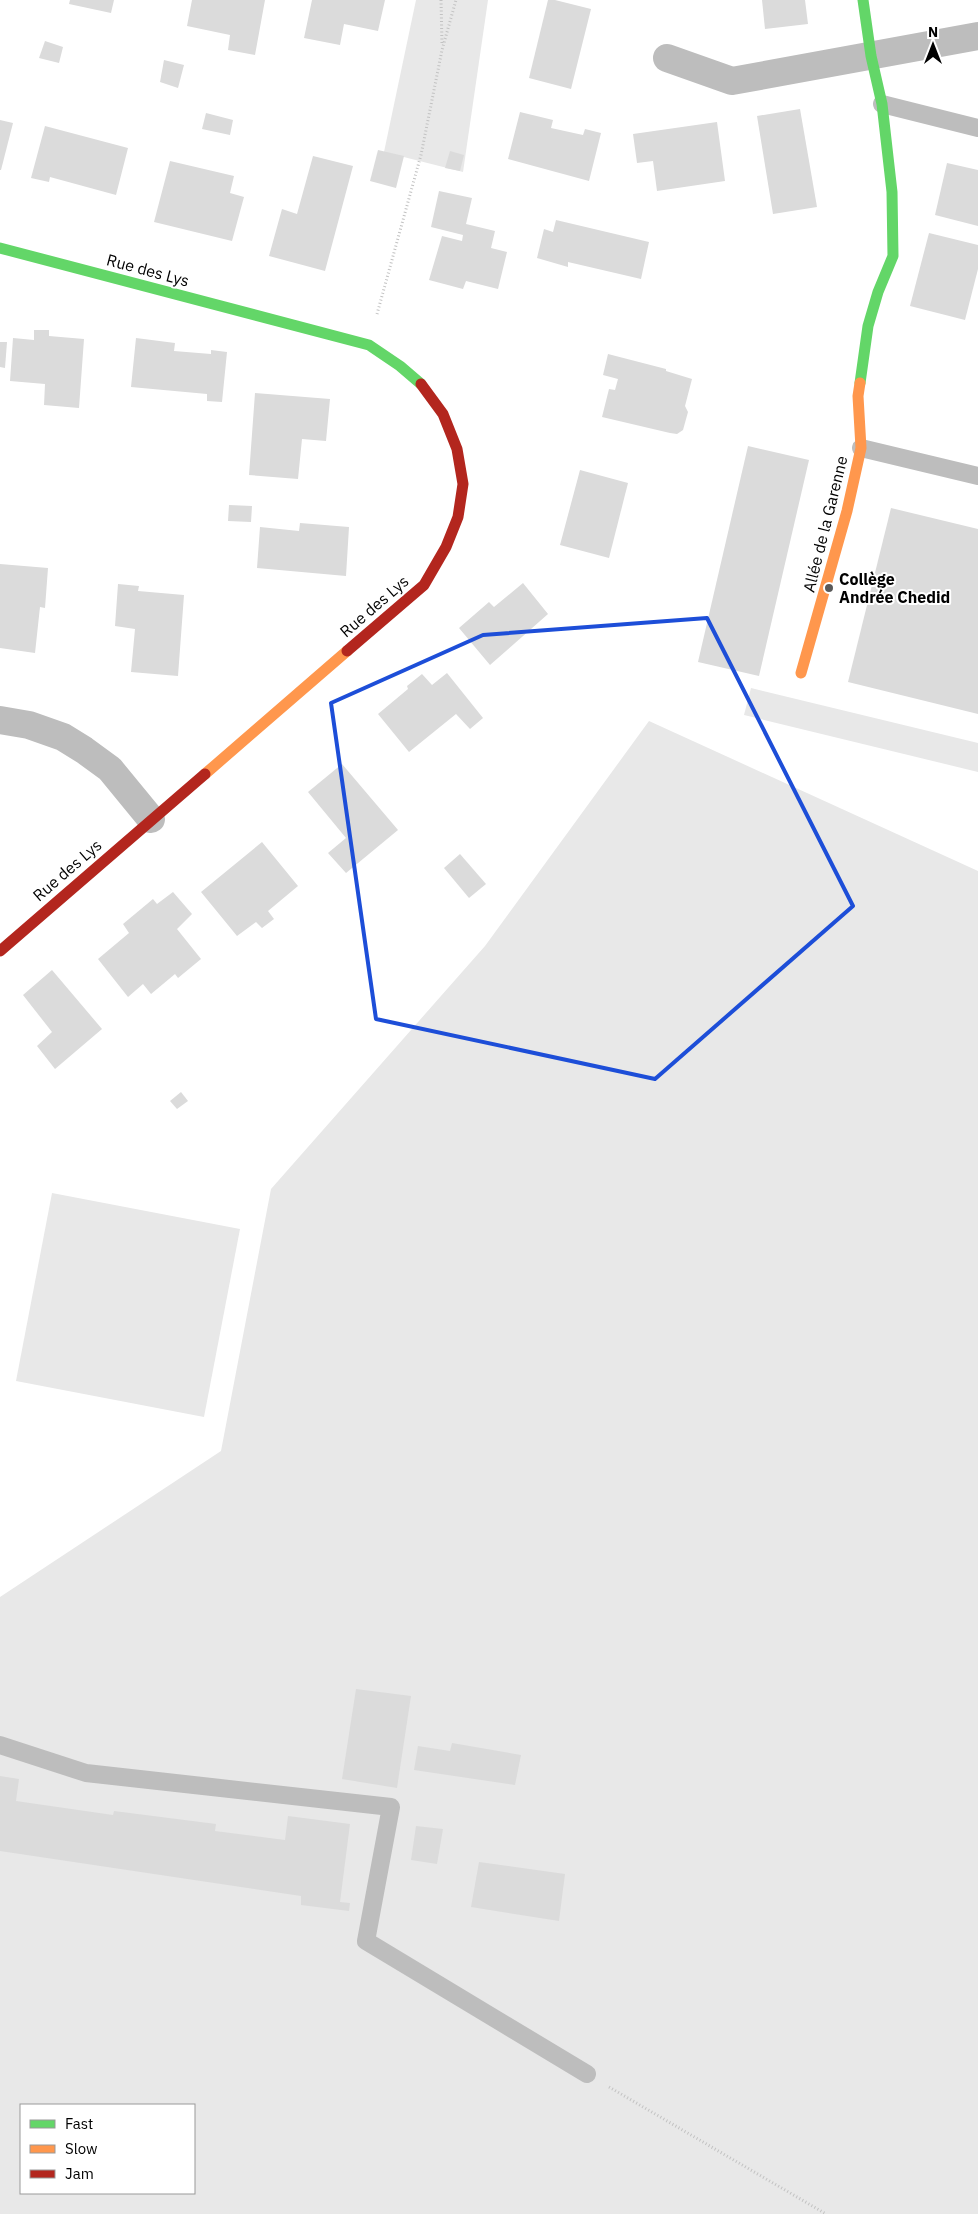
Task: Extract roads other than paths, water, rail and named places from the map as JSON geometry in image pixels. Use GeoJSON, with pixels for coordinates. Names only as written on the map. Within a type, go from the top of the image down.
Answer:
{"type":"FeatureCollection","features":[{"type":"Feature","properties":{"kind":"street","name":"Allée de la Garenne"},"geometry":{"type":"LineString","coordinates":[[801,673],[848,510],[860,448],[858,396],[868,326],[878,292],[893,256],[892,192],[882,104],[871,56],[863,0]]}},
{"type":"Feature","properties":{"kind":"street"},"geometry":{"type":"LineString","coordinates":[[667,58],[732,81],[978,36]]}},
{"type":"Feature","properties":{"kind":"street","name":"Rue des Lys"},"geometry":{"type":"LineString","coordinates":[[0,248],[368,345],[398,363],[418,381],[445,414],[462,469],[461,505],[449,541],[424,585],[0,951]]}},
{"type":"Feature","properties":{"kind":"street"},"geometry":{"type":"LineString","coordinates":[[0,720],[29,725],[62,736],[84,750],[110,769],[151,819]]}},
{"type":"Feature","properties":{"kind":"lane"},"geometry":{"type":"LineString","coordinates":[[882,104],[978,128]]}},
{"type":"Feature","properties":{"kind":"lane"},"geometry":{"type":"LineString","coordinates":[[860,448],[978,476]]}},
{"type":"Feature","properties":{"kind":"lane"},"geometry":{"type":"LineString","coordinates":[[0,1745],[86,1773],[391,1807],[366,1941],[587,2074]]}},
{"type":"Feature","properties":{"kind":"place","name":"Collège Andrée Chedid"},"geometry":{"type":"Point","coordinates":[829,588]}}]}
